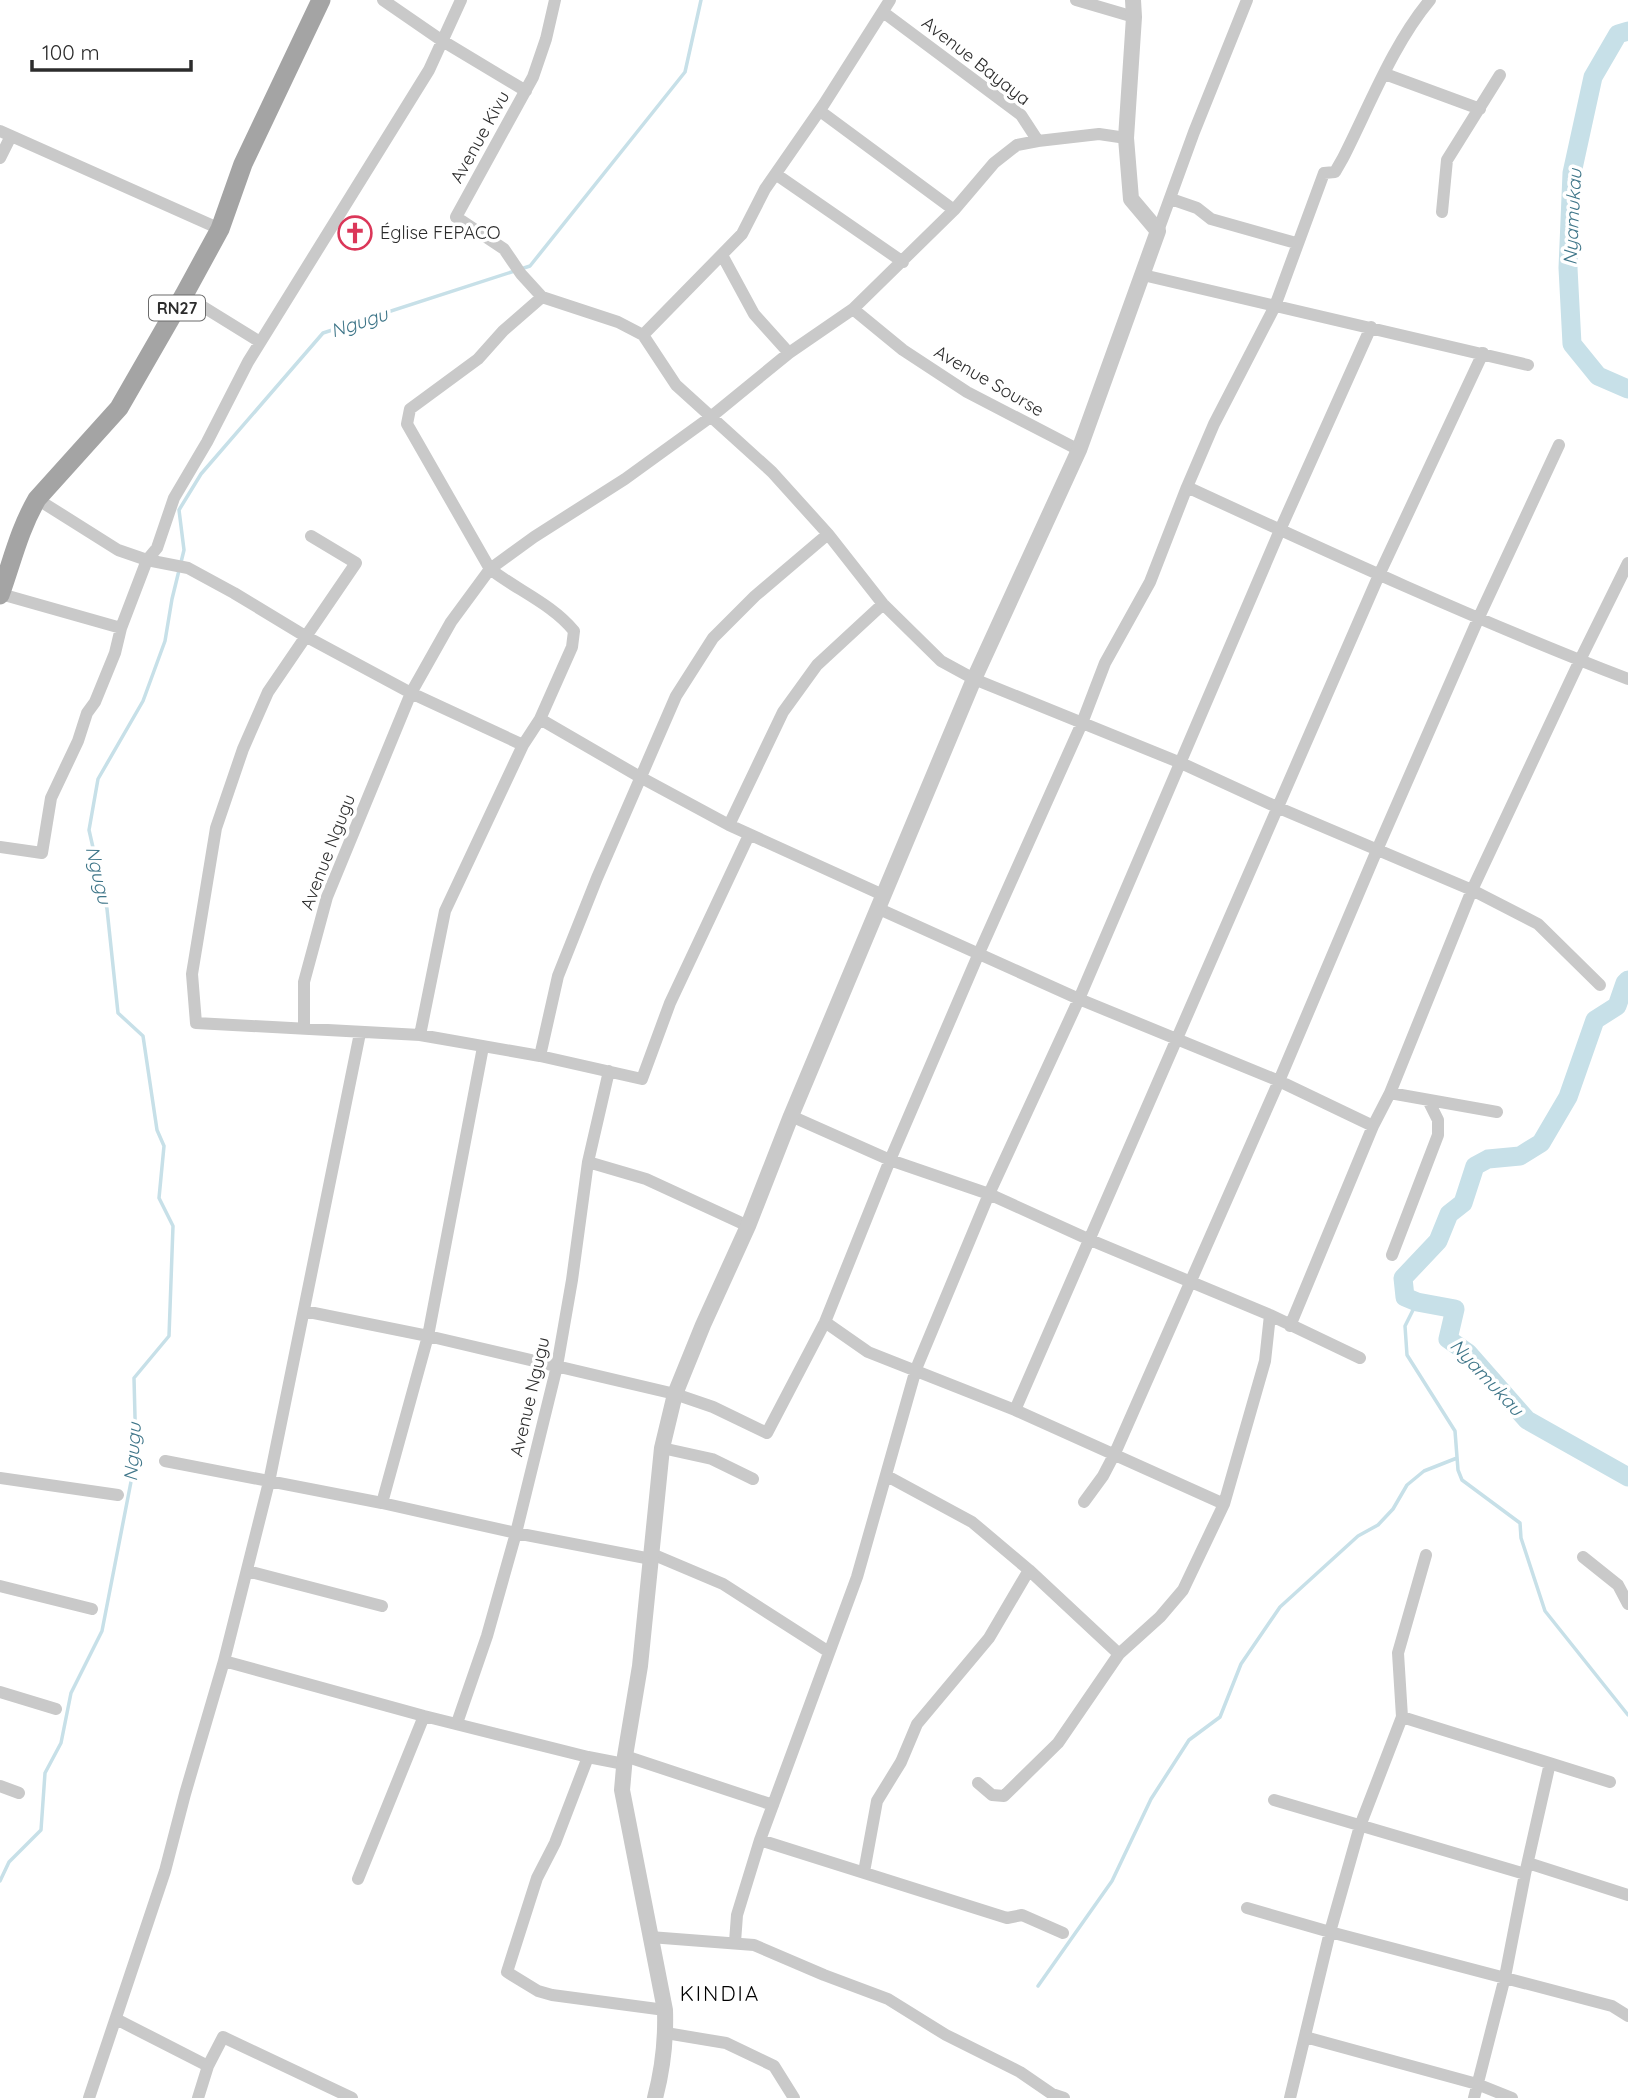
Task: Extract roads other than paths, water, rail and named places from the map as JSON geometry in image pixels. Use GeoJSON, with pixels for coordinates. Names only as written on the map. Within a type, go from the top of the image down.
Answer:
{"type":"FeatureCollection","features":[{"type":"Feature","properties":{"kind":"main road","name":"RN27"},"geometry":{"type":"LineString","coordinates":[[0,594],[27,516],[37,499],[119,408],[220,229],[243,164],[321,0]]}},
{"type":"Feature","properties":{"kind":"street"},"geometry":{"type":"LineString","coordinates":[[383,0],[441,40],[526,91]]}},
{"type":"Feature","properties":{"kind":"street"},"geometry":{"type":"LineString","coordinates":[[0,846],[42,853],[51,798],[116,653],[121,628],[147,560],[157,548],[174,498],[260,342],[429,70],[461,0]]}},
{"type":"Feature","properties":{"kind":"street","name":"Avenue Kivu"},"geometry":{"type":"LineString","coordinates":[[542,297],[504,249],[456,217],[533,77],[555,0]]}},
{"type":"Feature","properties":{"kind":"street"},"geometry":{"type":"LineString","coordinates":[[643,335],[742,234],[765,189],[820,111],[890,0]]}},
{"type":"Feature","properties":{"kind":"street"},"geometry":{"type":"LineString","coordinates":[[1076,0],[1134,17]]}},
{"type":"Feature","properties":{"kind":"street"},"geometry":{"type":"LineString","coordinates":[[1133,0],[1126,138],[1131,199],[1158,232]]}},
{"type":"Feature","properties":{"kind":"street"},"geometry":{"type":"LineString","coordinates":[[655,2098],[664,2066],[664,2010],[622,1790],[624,1760],[640,1666],[662,1448],[675,1394],[748,1226],[791,1116],[974,679],[1079,450],[1194,132],[1247,0]]}},
{"type":"Feature","properties":{"kind":"street"},"geometry":{"type":"LineString","coordinates":[[304,1311],[428,1336],[675,1394],[713,1407],[767,1433],[825,1322],[890,1160],[1082,723],[1105,663],[1150,582],[1186,486],[1214,424],[1275,306],[1324,173],[1335,172],[1415,18],[1430,0]]}},
{"type":"Feature","properties":{"kind":"street","name":"Avenue Bayaya"},"geometry":{"type":"LineString","coordinates":[[883,12],[1021,115],[1038,141]]}},
{"type":"Feature","properties":{"kind":"street"},"geometry":{"type":"LineString","coordinates":[[1385,74],[1480,109]]}},
{"type":"Feature","properties":{"kind":"street"},"geometry":{"type":"LineString","coordinates":[[1443,212],[1447,160],[1500,75]]}},
{"type":"Feature","properties":{"kind":"street"},"geometry":{"type":"LineString","coordinates":[[820,111],[954,211]]}},
{"type":"Feature","properties":{"kind":"street"},"geometry":{"type":"LineString","coordinates":[[0,159],[5,134],[220,229]]}},
{"type":"Feature","properties":{"kind":"street"},"geometry":{"type":"LineString","coordinates":[[411,693],[451,622],[490,569],[534,537],[625,479],[712,416],[789,353],[853,309],[954,211],[994,163],[1017,145],[1099,134],[1126,138]]}},
{"type":"Feature","properties":{"kind":"street"},"geometry":{"type":"LineString","coordinates":[[777,175],[903,262]]}},
{"type":"Feature","properties":{"kind":"street"},"geometry":{"type":"LineString","coordinates":[[1171,200],[1196,208],[1211,219],[1296,243]]}},
{"type":"Feature","properties":{"kind":"street"},"geometry":{"type":"LineString","coordinates":[[722,256],[754,314],[789,353]]}},
{"type":"Feature","properties":{"kind":"street"},"geometry":{"type":"LineString","coordinates":[[1143,275],[1528,365]]}},
{"type":"Feature","properties":{"kind":"street"},"geometry":{"type":"LineString","coordinates":[[184,295],[260,342]]}},
{"type":"Feature","properties":{"kind":"street"},"geometry":{"type":"LineString","coordinates":[[420,1035],[445,911],[523,745],[540,719],[572,647],[574,631],[562,616],[490,569],[407,424],[410,408],[478,359],[503,331],[542,297],[618,322],[643,335],[676,385],[772,472],[828,534],[883,604],[941,661],[974,679],[1181,763],[1472,890],[1538,924],[1600,985]]}},
{"type":"Feature","properties":{"kind":"street","name":"Avenue Sourse"},"geometry":{"type":"LineString","coordinates":[[853,309],[903,350],[967,393],[1079,450]]}},
{"type":"Feature","properties":{"kind":"street"},"geometry":{"type":"LineString","coordinates":[[735,1942],[737,1915],[760,1840],[857,1577],[916,1369],[989,1194],[1079,999],[1280,530],[1371,327]]}},
{"type":"Feature","properties":{"kind":"street"},"geometry":{"type":"LineString","coordinates":[[1015,1410],[1379,575],[1483,354]]}},
{"type":"Feature","properties":{"kind":"street"},"geometry":{"type":"LineString","coordinates":[[1084,1502],[1103,1476],[1115,1453],[1479,617],[1559,445]]}},
{"type":"Feature","properties":{"kind":"street"},"geometry":{"type":"LineString","coordinates":[[1186,486],[1379,575],[1628,679]]}},
{"type":"Feature","properties":{"kind":"street"},"geometry":{"type":"LineString","coordinates":[[37,499],[118,550],[147,560],[188,568],[305,636],[411,693],[523,745]]}},
{"type":"Feature","properties":{"kind":"street"},"geometry":{"type":"LineString","coordinates":[[540,1056],[558,976],[676,696],[713,638],[755,596],[828,534]]}},
{"type":"Feature","properties":{"kind":"street"},"geometry":{"type":"LineString","coordinates":[[311,536],[356,563],[268,692],[243,749],[216,828],[192,974],[196,1023],[420,1035],[540,1056],[642,1079],[670,1003],[748,835]]}},
{"type":"Feature","properties":{"kind":"street"},"geometry":{"type":"LineString","coordinates":[[1290,1326],[1373,1126],[1390,1093],[1472,890],[1628,562]]}},
{"type":"Feature","properties":{"kind":"street"},"geometry":{"type":"LineString","coordinates":[[0,594],[121,628]]}},
{"type":"Feature","properties":{"kind":"street"},"geometry":{"type":"LineString","coordinates":[[729,825],[783,712],[817,666],[883,604]]}},
{"type":"Feature","properties":{"kind":"street","name":"Avenue Ngugu"},"geometry":{"type":"LineString","coordinates":[[304,1029],[304,982],[327,897],[411,693]]}},
{"type":"Feature","properties":{"kind":"street"},"geometry":{"type":"LineString","coordinates":[[540,719],[729,825],[979,953],[1079,999],[1279,1081],[1373,1126]]}},
{"type":"Feature","properties":{"kind":"street"},"geometry":{"type":"LineString","coordinates":[[89,2098],[165,1871],[224,1661],[269,1482],[360,1033]]}},
{"type":"Feature","properties":{"kind":"street"},"geometry":{"type":"LineString","coordinates":[[382,1503],[428,1336],[483,1047]]}},
{"type":"Feature","properties":{"kind":"street","name":"Avenue Ngugu"},"geometry":{"type":"LineString","coordinates":[[457,1723],[487,1636],[516,1533],[557,1366],[588,1162],[609,1072]]}},
{"type":"Feature","properties":{"kind":"street"},"geometry":{"type":"LineString","coordinates":[[1390,1093],[1497,1112]]}},
{"type":"Feature","properties":{"kind":"street"},"geometry":{"type":"LineString","coordinates":[[1392,1255],[1438,1135],[1438,1120],[1428,1100]]}},
{"type":"Feature","properties":{"kind":"street"},"geometry":{"type":"LineString","coordinates":[[791,1116],[890,1160],[989,1194],[1088,1239],[1270,1315],[1360,1358]]}},
{"type":"Feature","properties":{"kind":"street"},"geometry":{"type":"LineString","coordinates":[[588,1162],[646,1179],[748,1226]]}},
{"type":"Feature","properties":{"kind":"street"},"geometry":{"type":"LineString","coordinates":[[978,1783],[992,1794],[1004,1796],[1058,1743],[1119,1654],[1160,1617],[1183,1590],[1224,1504],[1265,1361],[1270,1315]]}},
{"type":"Feature","properties":{"kind":"street"},"geometry":{"type":"LineString","coordinates":[[825,1322],[868,1352],[1015,1410],[1224,1504]]}},
{"type":"Feature","properties":{"kind":"street"},"geometry":{"type":"LineString","coordinates":[[662,1448],[712,1459],[753,1479]]}},
{"type":"Feature","properties":{"kind":"street"},"geometry":{"type":"LineString","coordinates":[[165,1461],[382,1503],[516,1533],[652,1556],[723,1584],[829,1652]]}},
{"type":"Feature","properties":{"kind":"street"},"geometry":{"type":"LineString","coordinates":[[887,1476],[972,1522],[1029,1570],[1119,1654]]}},
{"type":"Feature","properties":{"kind":"street"},"geometry":{"type":"LineString","coordinates":[[0,1478],[118,1495]]}},
{"type":"Feature","properties":{"kind":"street"},"geometry":{"type":"LineString","coordinates":[[1290,2098],[1330,1932],[1360,1826],[1402,1717],[1398,1653],[1426,1555]]}},
{"type":"Feature","properties":{"kind":"street"},"geometry":{"type":"LineString","coordinates":[[1583,1557],[1618,1585],[1628,1604]]}},
{"type":"Feature","properties":{"kind":"street"},"geometry":{"type":"LineString","coordinates":[[247,1570],[382,1606]]}},
{"type":"Feature","properties":{"kind":"street"},"geometry":{"type":"LineString","coordinates":[[864,1872],[877,1801],[901,1762],[917,1724],[989,1637],[1029,1570]]}},
{"type":"Feature","properties":{"kind":"street"},"geometry":{"type":"LineString","coordinates":[[0,1586],[92,1609]]}},
{"type":"Feature","properties":{"kind":"street"},"geometry":{"type":"LineString","coordinates":[[224,1661],[424,1716],[588,1757],[624,1760],[773,1805]]}},
{"type":"Feature","properties":{"kind":"street"},"geometry":{"type":"LineString","coordinates":[[0,1692],[56,1709]]}},
{"type":"Feature","properties":{"kind":"street"},"geometry":{"type":"LineString","coordinates":[[358,1879],[424,1716]]}},
{"type":"Feature","properties":{"kind":"street"},"geometry":{"type":"LineString","coordinates":[[1402,1717],[1610,1782]]}},
{"type":"Feature","properties":{"kind":"street"},"geometry":{"type":"LineString","coordinates":[[588,1757],[555,1843],[537,1878],[506,1972],[552,1996],[664,2010]]}},
{"type":"Feature","properties":{"kind":"street"},"geometry":{"type":"LineString","coordinates":[[1474,2098],[1505,1977],[1550,1763]]}},
{"type":"Feature","properties":{"kind":"street"},"geometry":{"type":"LineString","coordinates":[[0,1786],[19,1793]]}},
{"type":"Feature","properties":{"kind":"street"},"geometry":{"type":"LineString","coordinates":[[1274,1800],[1360,1826],[1628,1895]]}},
{"type":"Feature","properties":{"kind":"street"},"geometry":{"type":"LineString","coordinates":[[760,1840],[1007,1918],[1022,1915],[1063,1933]]}},
{"type":"Feature","properties":{"kind":"street"},"geometry":{"type":"LineString","coordinates":[[1247,1908],[1612,2006],[1628,2016]]}},
{"type":"Feature","properties":{"kind":"street"},"geometry":{"type":"LineString","coordinates":[[650,1937],[754,1945],[887,2000],[946,2035],[1020,2072],[1052,2094],[1065,2098]]}},
{"type":"Feature","properties":{"kind":"street"},"geometry":{"type":"LineString","coordinates":[[116,2018],[208,2066]]}},
{"type":"Feature","properties":{"kind":"street"},"geometry":{"type":"LineString","coordinates":[[666,2033],[726,2043],[774,2066],[794,2098]]}},
{"type":"Feature","properties":{"kind":"street"},"geometry":{"type":"LineString","coordinates":[[198,2098],[208,2066],[223,2037],[352,2098]]}},
{"type":"Feature","properties":{"kind":"street"},"geometry":{"type":"LineString","coordinates":[[1305,2037],[1477,2084],[1512,2098]]}},
{"type":"Feature","properties":{"kind":"waterway","name":"Ngugu"},"geometry":{"type":"LineString","coordinates":[[0,1881],[9,1862],[41,1830],[45,1773],[61,1743],[71,1693],[102,1631],[136,1456],[134,1378],[169,1336],[173,1226],[159,1198],[164,1146],[157,1130],[143,1036],[118,1013],[107,909],[89,830],[98,779],[143,701],[165,641],[184,550],[179,510],[201,474],[323,333],[530,266],[685,72],[701,0]]}},
{"type":"Feature","properties":{"kind":"waterway","name":"Nyamukau"},"geometry":{"type":"LineString","coordinates":[[1628,31],[1618,34],[1593,77],[1572,173],[1568,268],[1572,344],[1598,376],[1628,389]]}},
{"type":"Feature","properties":{"kind":"waterway","name":"Nyamukau"},"geometry":{"type":"LineString","coordinates":[[1628,980],[1617,1006],[1595,1020],[1568,1097],[1541,1143],[1520,1156],[1488,1159],[1475,1166],[1463,1203],[1449,1214],[1438,1241],[1403,1278],[1405,1297],[1455,1309],[1448,1339],[1468,1353],[1527,1420],[1628,1477]]}},
{"type":"Feature","properties":{"kind":"waterway"},"geometry":{"type":"LineString","coordinates":[[1417,1302],[1405,1326],[1407,1355],[1455,1431],[1458,1470],[1462,1480],[1520,1523],[1521,1538],[1545,1611],[1628,1715]]}},
{"type":"Feature","properties":{"kind":"waterway"},"geometry":{"type":"LineString","coordinates":[[1038,1986],[1112,1881],[1151,1799],[1189,1740],[1220,1717],[1241,1664],[1280,1607],[1358,1536],[1378,1525],[1393,1509],[1407,1485],[1424,1471],[1457,1458]]}},
{"type":"Feature","properties":{"kind":"place","name":"Église FEPACO"},"geometry":{"type":"Point","coordinates":[355,233]}},
{"type":"Feature","properties":{"kind":"district","name":"KINDIA"},"geometry":{"type":"Point","coordinates":[720,1994]}}]}
